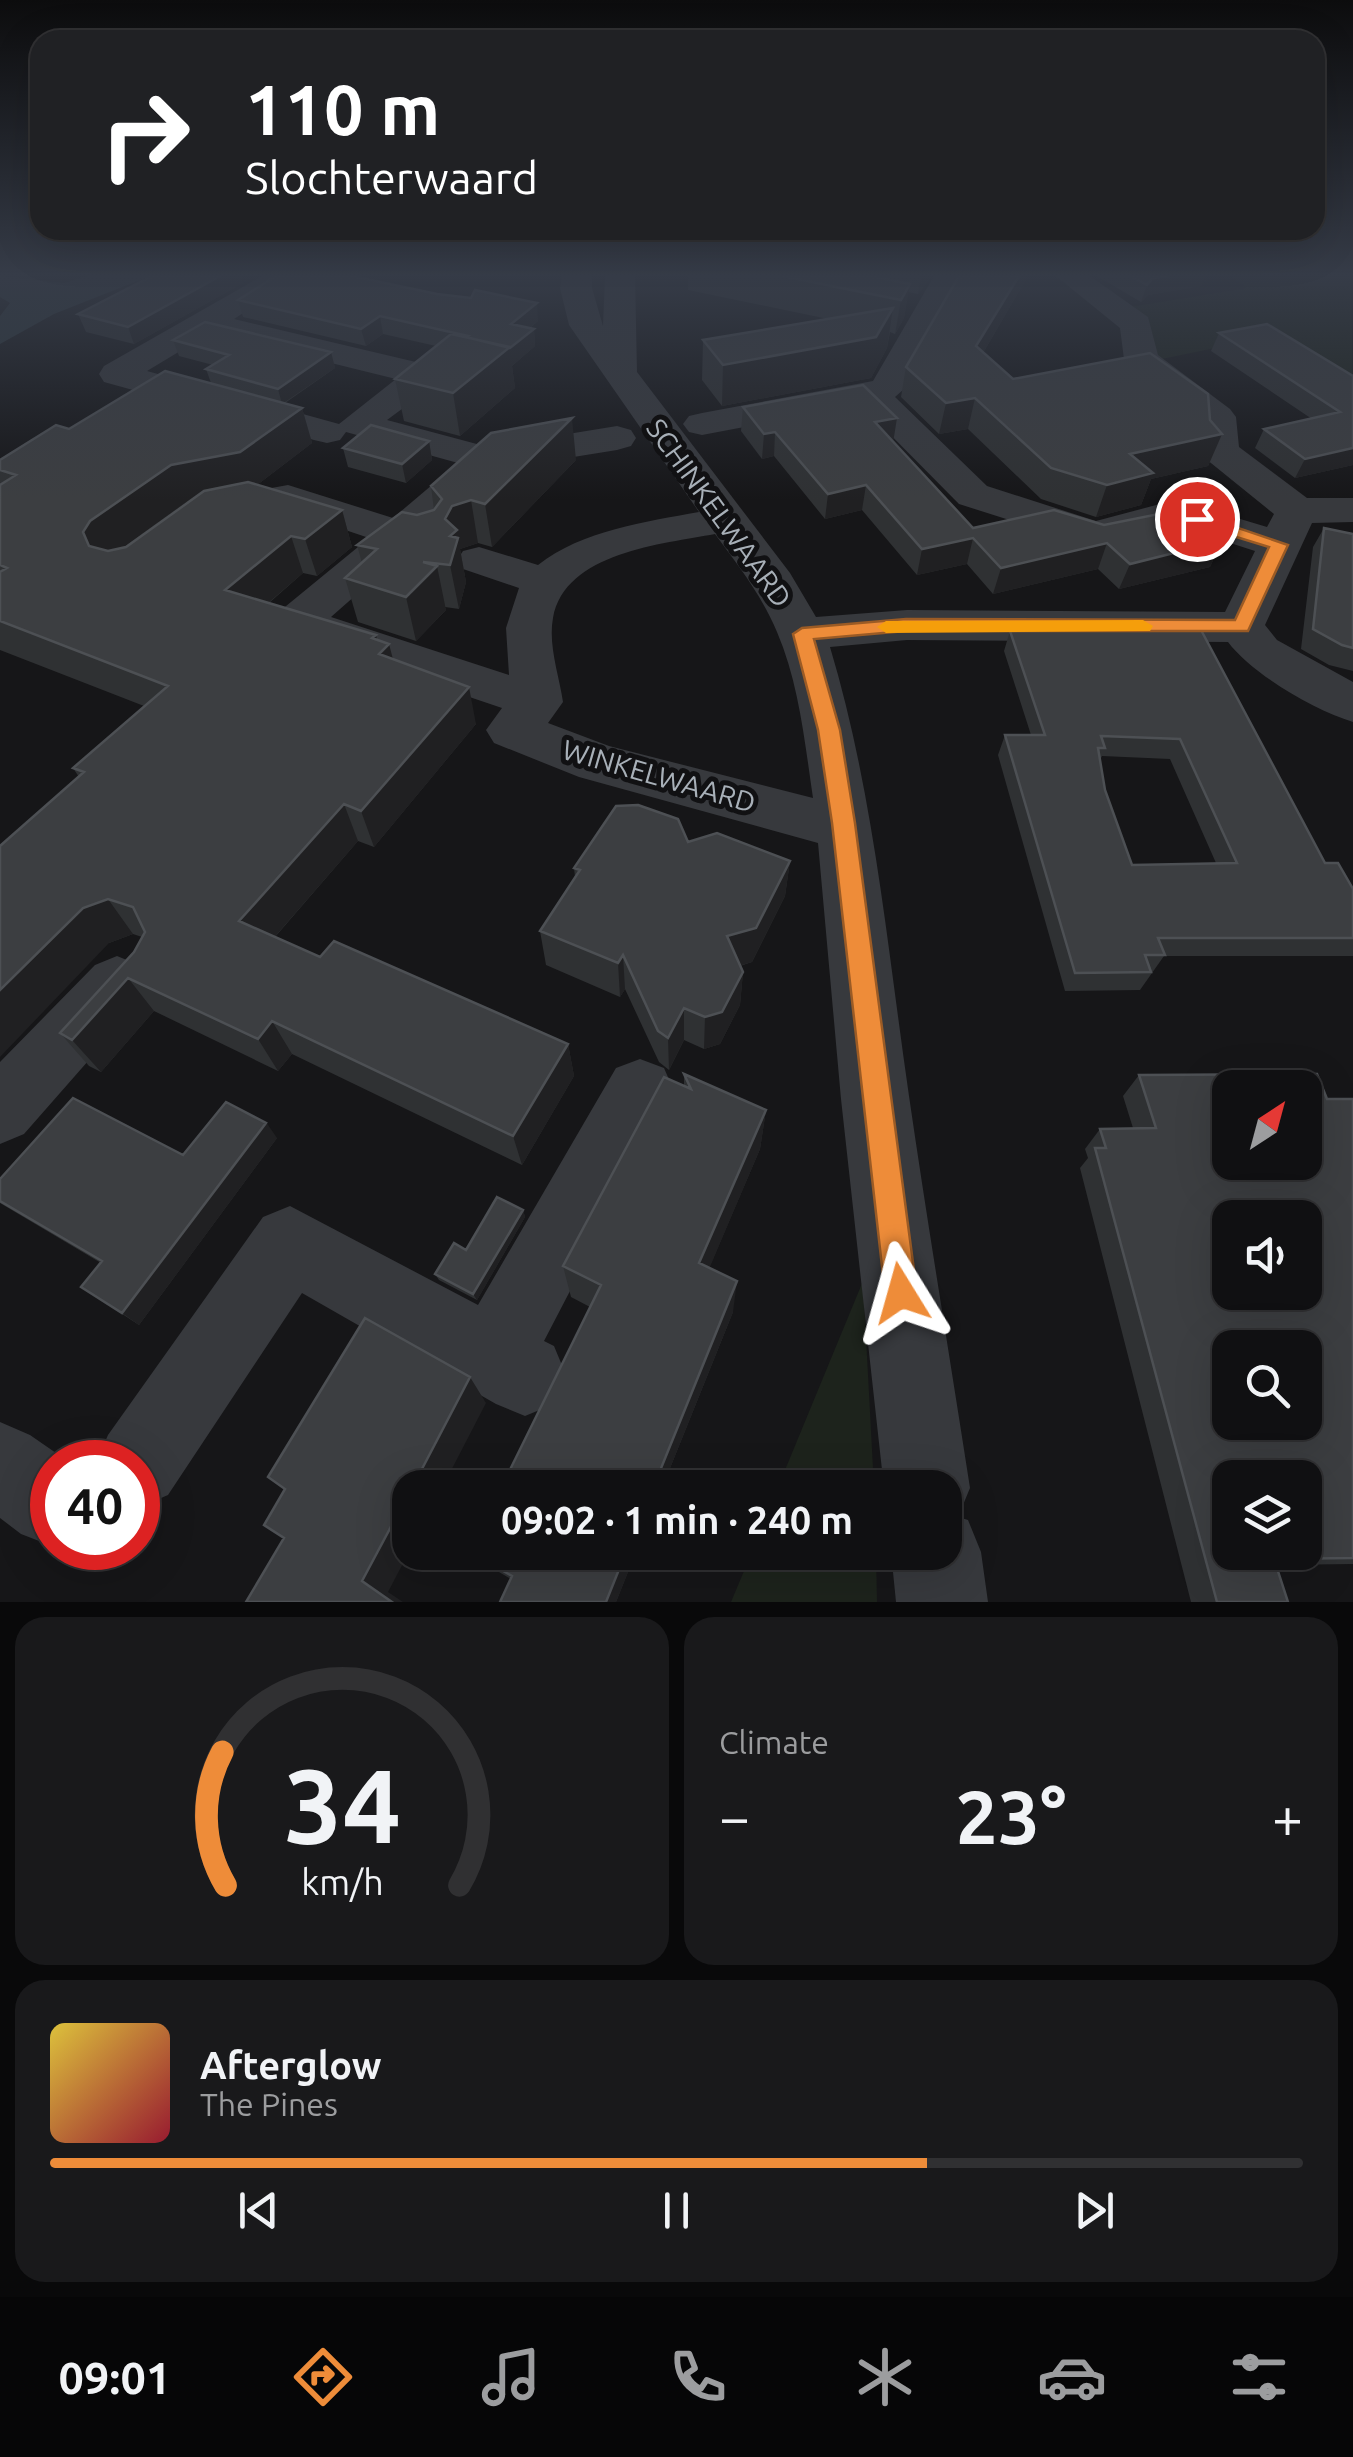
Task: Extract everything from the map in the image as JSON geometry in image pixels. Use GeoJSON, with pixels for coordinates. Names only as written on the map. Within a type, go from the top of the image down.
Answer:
{"type":"FeatureCollection","features":[{"type":"Feature","properties":{"kind":"street"},"geometry":{"type":"LineString","coordinates":[[156,351],[117,374],[282,419],[358,429],[487,460],[617,438]]}},
{"type":"Feature","properties":{"kind":"street"},"geometry":{"type":"LineString","coordinates":[[325,351],[424,375],[358,429]]}},
{"type":"Feature","properties":{"kind":"street","name":"SCHINKELWAARD"},"geometry":{"type":"LineString","coordinates":[[604,351],[774,583],[802,634],[829,730],[844,828],[925,1470]]}},
{"type":"Feature","properties":{"kind":"street"},"geometry":{"type":"LineString","coordinates":[[620,351],[620,374]]}},
{"type":"Feature","properties":{"kind":"street"},"geometry":{"type":"LineString","coordinates":[[702,424],[886,389],[908,351]]}},
{"type":"Feature","properties":{"kind":"street"},"geometry":{"type":"LineString","coordinates":[[1140,351],[1141,359],[1217,417],[1220,451],[1288,528]]}},
{"type":"Feature","properties":{"kind":"street"},"geometry":{"type":"LineString","coordinates":[[282,419],[364,360]]}},
{"type":"Feature","properties":{"kind":"street"},"geometry":{"type":"LineString","coordinates":[[870,394],[973,495],[1094,534],[1160,517],[1288,528],[1353,510]]}},
{"type":"Feature","properties":{"kind":"street"},"geometry":{"type":"LineString","coordinates":[[487,460],[414,538],[297,622],[538,702],[529,626],[530,612],[543,581],[573,559],[616,544],[728,519]]}},
{"type":"Feature","properties":{"kind":"street"},"geometry":{"type":"LineString","coordinates":[[241,504],[288,497],[414,538]]}},
{"type":"Feature","properties":{"kind":"street"},"geometry":{"type":"LineString","coordinates":[[1242,626],[1288,528]]}},
{"type":"Feature","properties":{"kind":"street"},"geometry":{"type":"LineString","coordinates":[[479,560],[543,581]]}},
{"type":"Feature","properties":{"kind":"street"},"geometry":{"type":"LineString","coordinates":[[802,634],[906,625],[1242,626]]}},
{"type":"Feature","properties":{"kind":"street"},"geometry":{"type":"LineString","coordinates":[[1242,626],[1260,651],[1350,725]]}},
{"type":"Feature","properties":{"kind":"street","name":"WINKELWAARD"},"geometry":{"type":"LineString","coordinates":[[538,702],[512,730],[598,763],[844,828]]}},
{"type":"Feature","properties":{"kind":"street"},"geometry":{"type":"LineString","coordinates":[[0,1111],[134,965]]}},
{"type":"Feature","properties":{"kind":"street"},"geometry":{"type":"LineString","coordinates":[[155,1440],[290,1244],[508,1366],[640,1090]]}},
{"type":"Feature","properties":{"kind":"street"},"geometry":{"type":"LineString","coordinates":[[0,1465],[30,1487]]}},
{"type":"Feature","properties":{"kind":"street"},"geometry":{"type":"LineString","coordinates":[[938,1570],[942,1602]]}},
{"type":"Feature","properties":{"kind":"shaded area"},"geometry":{"type":"Polygon","coordinates":[[[1152,351],[1202,351],[1157,360],[1152,351]]]}},
{"type":"Feature","properties":{"kind":"shaded area"},"geometry":{"type":"Polygon","coordinates":[[[1292,351],[1352,351],[1353,388],[1292,351]]]}},
{"type":"Feature","properties":{"kind":"shaded area"},"geometry":{"type":"Polygon","coordinates":[[[863,1281],[873,1470],[785,1470],[863,1281]]]}},
{"type":"Feature","properties":{"kind":"shaded area"},"geometry":{"type":"Polygon","coordinates":[[[744,1570],[876,1570],[877,1602],[731,1602],[744,1570]]]}},
{"type":"Feature","properties":{"kind":"building"},"geometry":{"type":"Polygon","coordinates":[[[213,351],[331,352],[278,389],[206,369],[229,355],[213,351]]]}},
{"type":"Feature","properties":{"kind":"building"},"geometry":{"type":"Polygon","coordinates":[[[430,351],[505,351],[453,393],[395,379],[430,351]]]}},
{"type":"Feature","properties":{"kind":"building"},"geometry":{"type":"Polygon","coordinates":[[[712,351],[801,351],[723,365],[712,351]]]}},
{"type":"Feature","properties":{"kind":"building"},"geometry":{"type":"Polygon","coordinates":[[[915,351],[981,351],[1013,379],[1150,353],[1208,394],[1210,420],[1222,434],[1130,454],[1153,473],[1107,485],[1051,468],[975,398],[946,403],[906,367],[915,351]]]}},
{"type":"Feature","properties":{"kind":"building"},"geometry":{"type":"Polygon","coordinates":[[[1246,351],[1311,351],[1353,376],[1353,448],[1305,459],[1264,429],[1340,412],[1246,351]]]}},
{"type":"Feature","properties":{"kind":"building"},"geometry":{"type":"Polygon","coordinates":[[[165,371],[302,408],[240,452],[171,465],[90,521],[83,532],[89,546],[108,551],[126,547],[204,491],[248,482],[342,510],[305,539],[291,536],[225,590],[376,635],[372,638],[389,644],[379,654],[469,687],[361,811],[344,804],[239,921],[320,957],[334,941],[568,1044],[513,1136],[272,1021],[258,1039],[128,978],[72,1040],[60,1033],[134,952],[145,932],[133,907],[108,899],[83,908],[0,990],[0,846],[84,772],[73,768],[168,686],[0,621],[0,572],[7,568],[0,565],[0,485],[16,475],[0,470],[0,460],[56,425],[69,429],[165,371]]]}},
{"type":"Feature","properties":{"kind":"building"},"geometry":{"type":"Polygon","coordinates":[[[863,385],[897,418],[875,422],[973,528],[1054,510],[1104,525],[1184,509],[1222,541],[1130,564],[1107,543],[1001,568],[973,538],[922,549],[866,485],[828,494],[775,432],[764,434],[743,407],[863,385]]]}},
{"type":"Feature","properties":{"kind":"building"},"geometry":{"type":"Polygon","coordinates":[[[572,418],[485,504],[471,500],[452,506],[445,519],[457,530],[450,536],[458,538],[450,565],[423,562],[437,566],[406,597],[345,578],[377,549],[357,545],[402,512],[417,515],[434,510],[442,499],[431,486],[491,433],[572,418]]]}},
{"type":"Feature","properties":{"kind":"building"},"geometry":{"type":"Polygon","coordinates":[[[371,425],[429,441],[402,464],[343,448],[371,425]]]}},
{"type":"Feature","properties":{"kind":"building"},"geometry":{"type":"Polygon","coordinates":[[[1324,528],[1353,534],[1353,648],[1313,629],[1324,528]]]}},
{"type":"Feature","properties":{"kind":"building"},"geometry":{"type":"Polygon","coordinates":[[[1201,630],[1325,863],[1338,863],[1353,889],[1353,938],[1158,938],[1165,955],[1145,955],[1151,972],[1075,973],[1005,735],[1045,735],[1010,631],[1201,630]],[[1101,736],[1105,748],[1098,748],[1105,790],[1132,865],[1237,863],[1180,739],[1101,736]]]}},
{"type":"Feature","properties":{"kind":"building"},"geometry":{"type":"Polygon","coordinates":[[[638,805],[678,819],[688,842],[717,833],[790,861],[756,928],[727,936],[743,972],[722,1012],[705,1017],[684,1008],[668,1038],[658,1031],[623,955],[618,963],[540,931],[580,870],[574,868],[616,806],[638,805]]]}},
{"type":"Feature","properties":{"kind":"building"},"geometry":{"type":"Polygon","coordinates":[[[684,1074],[766,1110],[699,1263],[737,1281],[660,1470],[510,1470],[601,1285],[563,1266],[664,1077],[691,1089],[684,1074]]]}},
{"type":"Feature","properties":{"kind":"building"},"geometry":{"type":"Polygon","coordinates":[[[1139,1075],[1212,1075],[1212,1180],[1322,1180],[1322,1086],[1327,1099],[1353,1099],[1353,1558],[1322,1558],[1322,1460],[1212,1460],[1212,1570],[1278,1570],[1288,1602],[1217,1602],[1095,1148],[1106,1148],[1100,1129],[1156,1128],[1139,1075]]]}},
{"type":"Feature","properties":{"kind":"building"},"geometry":{"type":"Polygon","coordinates":[[[73,1098],[183,1155],[226,1102],[266,1123],[122,1313],[81,1287],[102,1261],[0,1201],[0,1179],[73,1098]]]}},
{"type":"Feature","properties":{"kind":"building"},"geometry":{"type":"Polygon","coordinates":[[[497,1197],[523,1210],[473,1294],[435,1274],[454,1243],[466,1250],[497,1197]]]}},
{"type":"Feature","properties":{"kind":"building"},"geometry":{"type":"Polygon","coordinates":[[[365,1318],[470,1377],[421,1470],[392,1470],[392,1525],[362,1581],[392,1602],[246,1602],[284,1538],[264,1525],[285,1489],[268,1477],[365,1318]]]}},
{"type":"Feature","properties":{"kind":"building"},"geometry":{"type":"Polygon","coordinates":[[[502,1570],[619,1570],[606,1602],[500,1602],[512,1576],[502,1570]]]}},
{"type":"Feature","properties":{"kind":"slow traffic"},"geometry":{"type":"LineString","coordinates":[[886,627],[1143,626]]}},
{"type":"Feature","properties":{"kind":"route"},"geometry":{"type":"LineString","coordinates":[[901,1293],[844,823],[829,730],[802,634],[906,625],[1242,626],[1279,545],[1197,519]]}}]}
